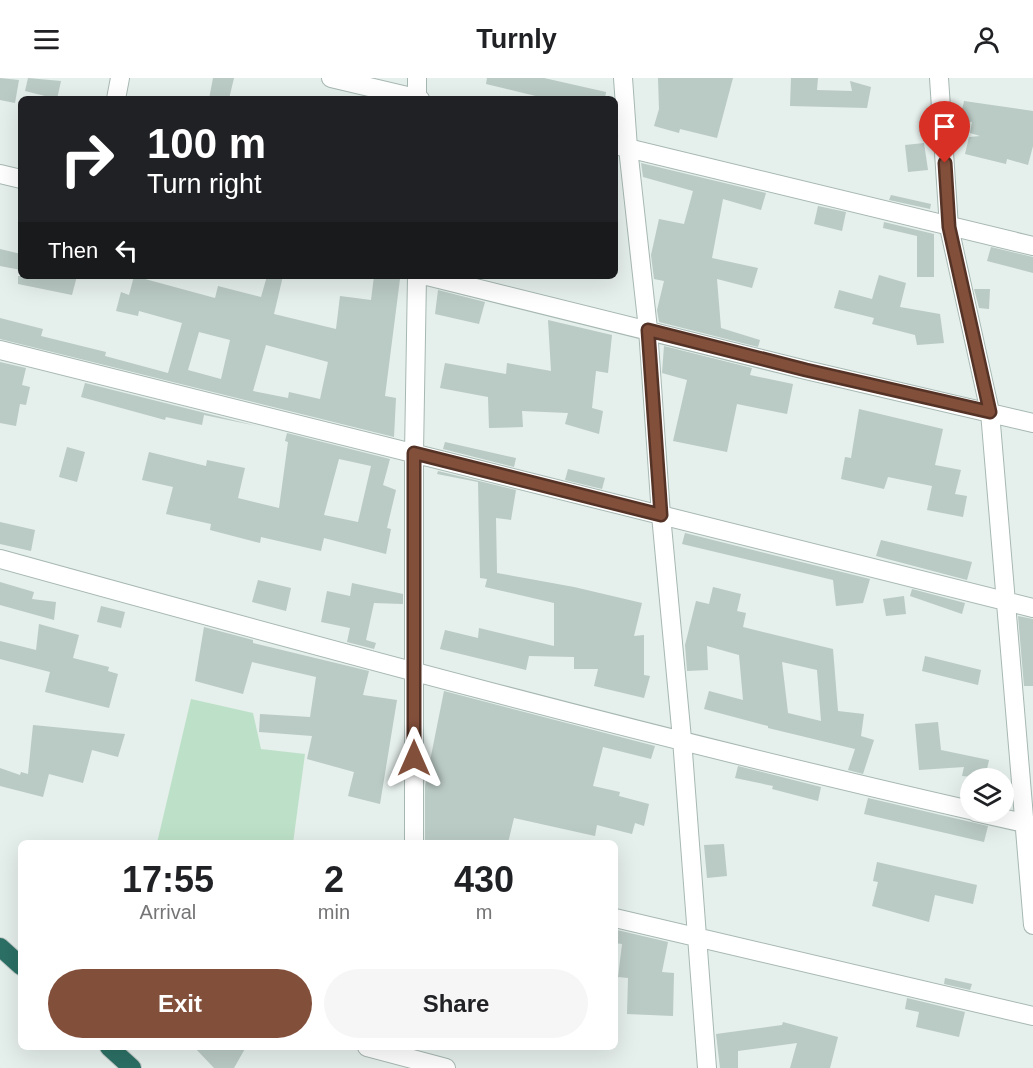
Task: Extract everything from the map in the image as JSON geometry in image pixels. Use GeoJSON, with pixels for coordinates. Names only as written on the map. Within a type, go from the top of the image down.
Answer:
{"type":"FeatureCollection","features":[{"type":"Feature","properties":{"kind":"highway"},"geometry":{"type":"LineString","coordinates":[[1,948],[18,963]]}},
{"type":"Feature","properties":{"kind":"highway"},"geometry":{"type":"LineString","coordinates":[[112,1050],[132,1068]]}},
{"type":"Feature","properties":{"kind":"street"},"geometry":{"type":"LineString","coordinates":[[117,96],[120,78]]}},
{"type":"Feature","properties":{"kind":"street"},"geometry":{"type":"LineString","coordinates":[[331,78],[406,96]]}},
{"type":"Feature","properties":{"kind":"street"},"geometry":{"type":"LineString","coordinates":[[417,78],[418,96]]}},
{"type":"Feature","properties":{"kind":"street"},"geometry":{"type":"LineString","coordinates":[[623,78],[621,147],[648,330],[707,1068]]}},
{"type":"Feature","properties":{"kind":"street"},"geometry":{"type":"LineString","coordinates":[[939,78],[949,227],[990,412],[1004,601],[1029,824],[1033,925]]}},
{"type":"Feature","properties":{"kind":"street"},"geometry":{"type":"LineString","coordinates":[[621,147],[1033,246]]}},
{"type":"Feature","properties":{"kind":"street"},"geometry":{"type":"LineString","coordinates":[[0,174],[18,178]]}},
{"type":"Feature","properties":{"kind":"street"},"geometry":{"type":"LineString","coordinates":[[414,840],[414,453],[417,279]]}},
{"type":"Feature","properties":{"kind":"street"},"geometry":{"type":"LineString","coordinates":[[439,279],[806,370],[1033,423]]}},
{"type":"Feature","properties":{"kind":"street"},"geometry":{"type":"LineString","coordinates":[[0,350],[1033,608]]}},
{"type":"Feature","properties":{"kind":"street"},"geometry":{"type":"LineString","coordinates":[[0,559],[415,674],[682,739],[835,780],[960,808]]}},
{"type":"Feature","properties":{"kind":"street"},"geometry":{"type":"LineString","coordinates":[[1014,821],[1029,824]]}},
{"type":"Feature","properties":{"kind":"street"},"geometry":{"type":"LineString","coordinates":[[618,919],[1033,1016]]}},
{"type":"Feature","properties":{"kind":"street"},"geometry":{"type":"LineString","coordinates":[[1,948],[18,953]]}},
{"type":"Feature","properties":{"kind":"street"},"geometry":{"type":"LineString","coordinates":[[380,1050],[446,1068]]}},
{"type":"Feature","properties":{"kind":"green space"},"geometry":{"type":"Polygon","coordinates":[[[191,699],[253,713],[261,749],[305,754],[293,840],[158,840],[191,699]]]}},
{"type":"Feature","properties":{"kind":"building"},"geometry":{"type":"Polygon","coordinates":[[[0,78],[19,80],[15,103],[0,100],[0,78]]]}},
{"type":"Feature","properties":{"kind":"building"},"geometry":{"type":"Polygon","coordinates":[[[28,78],[61,81],[58,96],[45,96],[25,91],[28,78]]]}},
{"type":"Feature","properties":{"kind":"building"},"geometry":{"type":"Polygon","coordinates":[[[213,78],[234,78],[230,96],[210,96],[213,78]]]}},
{"type":"Feature","properties":{"kind":"building"},"geometry":{"type":"Polygon","coordinates":[[[487,78],[544,78],[606,92],[605,96],[536,96],[486,84],[487,78]]]}},
{"type":"Feature","properties":{"kind":"building"},"geometry":{"type":"Polygon","coordinates":[[[658,78],[733,78],[717,138],[680,129],[679,133],[654,126],[659,109],[658,78]]]}},
{"type":"Feature","properties":{"kind":"building"},"geometry":{"type":"Polygon","coordinates":[[[791,78],[818,78],[817,90],[852,91],[850,81],[871,87],[867,108],[790,106],[791,78]]]}},
{"type":"Feature","properties":{"kind":"building"},"geometry":{"type":"Polygon","coordinates":[[[964,101],[1033,111],[1033,146],[1028,165],[1007,159],[1006,164],[965,154],[969,137],[980,136],[970,133],[972,122],[960,120],[964,101]]]}},
{"type":"Feature","properties":{"kind":"building"},"geometry":{"type":"Polygon","coordinates":[[[924,143],[928,170],[908,172],[905,145],[924,143]]]}},
{"type":"Feature","properties":{"kind":"building"},"geometry":{"type":"Polygon","coordinates":[[[641,163],[766,193],[761,210],[723,199],[712,258],[758,268],[752,288],[717,279],[721,328],[760,340],[758,347],[659,322],[657,310],[664,281],[654,279],[651,255],[659,219],[684,224],[693,191],[643,177],[641,163]]]}},
{"type":"Feature","properties":{"kind":"building"},"geometry":{"type":"Polygon","coordinates":[[[891,195],[931,204],[930,209],[889,200],[891,195]]]}},
{"type":"Feature","properties":{"kind":"building"},"geometry":{"type":"Polygon","coordinates":[[[818,206],[846,212],[842,231],[814,224],[818,206]]]}},
{"type":"Feature","properties":{"kind":"building"},"geometry":{"type":"Polygon","coordinates":[[[884,222],[934,234],[934,277],[917,277],[917,236],[883,228],[884,222]]]}},
{"type":"Feature","properties":{"kind":"building"},"geometry":{"type":"Polygon","coordinates":[[[991,247],[1033,257],[1033,273],[987,261],[991,247]]]}},
{"type":"Feature","properties":{"kind":"building"},"geometry":{"type":"Polygon","coordinates":[[[0,249],[18,253],[18,269],[0,266],[0,249]]]}},
{"type":"Feature","properties":{"kind":"building"},"geometry":{"type":"Polygon","coordinates":[[[879,275],[906,283],[900,307],[940,314],[944,343],[917,345],[915,335],[872,324],[874,318],[834,308],[839,290],[872,299],[879,275]]]}},
{"type":"Feature","properties":{"kind":"building"},"geometry":{"type":"Polygon","coordinates":[[[18,279],[76,279],[72,295],[18,284],[18,279]]]}},
{"type":"Feature","properties":{"kind":"building"},"geometry":{"type":"Polygon","coordinates":[[[133,279],[145,279],[215,298],[218,286],[261,297],[266,279],[282,279],[274,314],[336,329],[340,296],[371,300],[374,279],[400,279],[385,396],[396,398],[394,437],[0,339],[0,318],[43,329],[41,336],[106,352],[105,356],[168,373],[182,323],[139,311],[138,316],[116,311],[121,292],[129,295],[133,279]],[[199,332],[188,370],[221,379],[230,340],[199,332]],[[266,345],[253,391],[288,398],[289,392],[320,399],[328,362],[266,345]]]}},
{"type":"Feature","properties":{"kind":"building"},"geometry":{"type":"Polygon","coordinates":[[[974,289],[990,289],[989,309],[979,308],[974,289]]]}},
{"type":"Feature","properties":{"kind":"building"},"geometry":{"type":"Polygon","coordinates":[[[438,290],[485,302],[479,324],[435,314],[438,290]]]}},
{"type":"Feature","properties":{"kind":"building"},"geometry":{"type":"Polygon","coordinates":[[[548,320],[612,335],[608,373],[596,371],[592,408],[603,411],[599,434],[565,424],[568,413],[522,411],[523,427],[489,428],[488,397],[440,388],[445,363],[506,374],[507,363],[551,371],[548,320]]]}},
{"type":"Feature","properties":{"kind":"building"},"geometry":{"type":"Polygon","coordinates":[[[664,346],[752,368],[750,375],[793,384],[787,414],[737,404],[727,452],[673,441],[687,380],[662,373],[664,346]]]}},
{"type":"Feature","properties":{"kind":"building"},"geometry":{"type":"Polygon","coordinates":[[[0,362],[26,368],[22,385],[30,387],[26,405],[20,404],[16,426],[0,423],[0,362]]]}},
{"type":"Feature","properties":{"kind":"building"},"geometry":{"type":"Polygon","coordinates":[[[85,383],[257,426],[204,415],[202,425],[166,417],[165,420],[81,397],[85,383]]]}},
{"type":"Feature","properties":{"kind":"building"},"geometry":{"type":"Polygon","coordinates":[[[859,409],[943,429],[935,465],[961,470],[955,494],[967,496],[963,517],[927,510],[932,486],[888,477],[884,489],[841,479],[845,457],[851,458],[859,409]]]}},
{"type":"Feature","properties":{"kind":"building"},"geometry":{"type":"Polygon","coordinates":[[[287,433],[390,459],[383,485],[396,490],[387,528],[391,529],[386,554],[324,538],[321,551],[261,537],[260,543],[210,530],[211,524],[166,514],[173,487],[142,480],[149,452],[206,466],[207,460],[245,468],[238,498],[279,508],[288,442],[285,441],[287,433]],[[339,459],[324,515],[358,522],[371,466],[339,459]]]}},
{"type":"Feature","properties":{"kind":"building"},"geometry":{"type":"Polygon","coordinates":[[[445,442],[516,458],[514,467],[443,449],[445,442]]]}},
{"type":"Feature","properties":{"kind":"building"},"geometry":{"type":"Polygon","coordinates":[[[67,447],[85,452],[77,482],[59,477],[67,447]]]}},
{"type":"Feature","properties":{"kind":"building"},"geometry":{"type":"Polygon","coordinates":[[[568,469],[605,478],[602,489],[565,480],[568,469]]]}},
{"type":"Feature","properties":{"kind":"building"},"geometry":{"type":"Polygon","coordinates":[[[438,471],[516,490],[511,520],[496,518],[497,573],[574,587],[642,603],[634,636],[644,635],[644,675],[650,676],[644,698],[594,686],[598,669],[574,669],[574,657],[529,656],[526,670],[440,649],[445,630],[478,638],[479,628],[554,646],[554,603],[485,587],[487,579],[480,578],[478,482],[437,474],[438,471]]]}},
{"type":"Feature","properties":{"kind":"building"},"geometry":{"type":"Polygon","coordinates":[[[0,522],[35,530],[31,551],[0,544],[0,522]]]}},
{"type":"Feature","properties":{"kind":"building"},"geometry":{"type":"Polygon","coordinates":[[[685,533],[870,579],[863,603],[836,606],[833,580],[682,544],[685,533]]]}},
{"type":"Feature","properties":{"kind":"building"},"geometry":{"type":"Polygon","coordinates":[[[881,540],[972,562],[967,580],[876,556],[881,540]]]}},
{"type":"Feature","properties":{"kind":"building"},"geometry":{"type":"Polygon","coordinates":[[[258,580],[291,588],[286,611],[252,602],[258,580]]]}},
{"type":"Feature","properties":{"kind":"building"},"geometry":{"type":"Polygon","coordinates":[[[0,582],[34,592],[32,599],[56,602],[54,620],[0,605],[0,582]]]}},
{"type":"Feature","properties":{"kind":"building"},"geometry":{"type":"Polygon","coordinates":[[[352,583],[403,594],[403,604],[374,603],[366,640],[376,643],[374,649],[347,642],[350,628],[321,622],[327,591],[350,596],[352,583]]]}},
{"type":"Feature","properties":{"kind":"building"},"geometry":{"type":"Polygon","coordinates":[[[713,587],[741,594],[737,611],[746,613],[743,627],[833,649],[838,711],[864,714],[861,736],[874,740],[863,774],[848,770],[855,749],[768,728],[768,726],[704,709],[709,691],[743,700],[739,655],[707,646],[708,670],[687,671],[685,645],[696,601],[709,604],[713,587]],[[782,662],[788,713],[821,721],[817,670],[782,662]]]}},
{"type":"Feature","properties":{"kind":"building"},"geometry":{"type":"Polygon","coordinates":[[[912,589],[965,603],[962,614],[910,596],[912,589]]]}},
{"type":"Feature","properties":{"kind":"building"},"geometry":{"type":"Polygon","coordinates":[[[904,596],[906,614],[886,616],[883,599],[904,596]]]}},
{"type":"Feature","properties":{"kind":"building"},"geometry":{"type":"Polygon","coordinates":[[[101,606],[125,612],[121,628],[97,622],[101,606]]]}},
{"type":"Feature","properties":{"kind":"building"},"geometry":{"type":"Polygon","coordinates":[[[1018,616],[1033,619],[1033,686],[1024,686],[1018,616]]]}},
{"type":"Feature","properties":{"kind":"building"},"geometry":{"type":"Polygon","coordinates":[[[39,624],[79,635],[73,658],[109,667],[108,671],[118,674],[109,708],[45,692],[50,672],[0,659],[0,641],[36,650],[39,624]]]}},
{"type":"Feature","properties":{"kind":"building"},"geometry":{"type":"Polygon","coordinates":[[[204,627],[253,640],[253,643],[369,671],[363,695],[397,700],[380,804],[348,796],[354,772],[307,759],[312,736],[259,732],[260,714],[310,717],[316,677],[252,662],[243,694],[195,681],[204,627]]]}},
{"type":"Feature","properties":{"kind":"building"},"geometry":{"type":"Polygon","coordinates":[[[925,656],[981,670],[978,685],[922,671],[925,656]]]}},
{"type":"Feature","properties":{"kind":"building"},"geometry":{"type":"Polygon","coordinates":[[[444,691],[655,746],[651,759],[603,747],[593,786],[620,792],[619,796],[649,804],[644,826],[635,823],[632,834],[597,825],[595,836],[514,818],[509,840],[425,840],[425,786],[444,691]]]}},
{"type":"Feature","properties":{"kind":"building"},"geometry":{"type":"Polygon","coordinates":[[[938,722],[941,750],[989,760],[987,768],[919,770],[915,724],[938,722]]]}},
{"type":"Feature","properties":{"kind":"building"},"geometry":{"type":"Polygon","coordinates":[[[33,725],[125,734],[118,757],[92,750],[83,783],[49,774],[43,797],[0,786],[0,768],[20,775],[21,772],[28,774],[33,725]]]}},
{"type":"Feature","properties":{"kind":"building"},"geometry":{"type":"Polygon","coordinates":[[[738,766],[821,787],[818,801],[772,789],[773,786],[735,778],[738,766]]]}},
{"type":"Feature","properties":{"kind":"building"},"geometry":{"type":"Polygon","coordinates":[[[868,798],[960,819],[960,822],[988,826],[984,842],[864,814],[868,798]]]}},
{"type":"Feature","properties":{"kind":"building"},"geometry":{"type":"Polygon","coordinates":[[[724,844],[727,876],[707,878],[704,845],[724,844]]]}},
{"type":"Feature","properties":{"kind":"building"},"geometry":{"type":"Polygon","coordinates":[[[877,862],[977,885],[973,904],[935,895],[929,922],[872,906],[878,882],[873,881],[877,862]]]}},
{"type":"Feature","properties":{"kind":"building"},"geometry":{"type":"Polygon","coordinates":[[[618,930],[668,942],[662,972],[674,973],[673,1016],[627,1014],[628,978],[618,977],[622,944],[618,943],[618,930]]]}},
{"type":"Feature","properties":{"kind":"building"},"geometry":{"type":"Polygon","coordinates":[[[945,978],[972,984],[970,990],[944,984],[945,978]]]}},
{"type":"Feature","properties":{"kind":"building"},"geometry":{"type":"Polygon","coordinates":[[[907,998],[965,1012],[959,1037],[916,1027],[919,1012],[905,1009],[907,998]]]}},
{"type":"Feature","properties":{"kind":"building"},"geometry":{"type":"Polygon","coordinates":[[[783,1022],[838,1037],[830,1068],[790,1068],[797,1043],[738,1051],[738,1068],[720,1068],[716,1034],[782,1025],[783,1022]]]}},
{"type":"Feature","properties":{"kind":"building"},"geometry":{"type":"Polygon","coordinates":[[[197,1050],[244,1050],[234,1068],[214,1068],[197,1050]]]}},
{"type":"Feature","properties":{"kind":"route"},"geometry":{"type":"LineString","coordinates":[[414,758],[414,453],[661,515],[648,330],[806,370],[990,412],[949,227],[945,163]]}}]}
